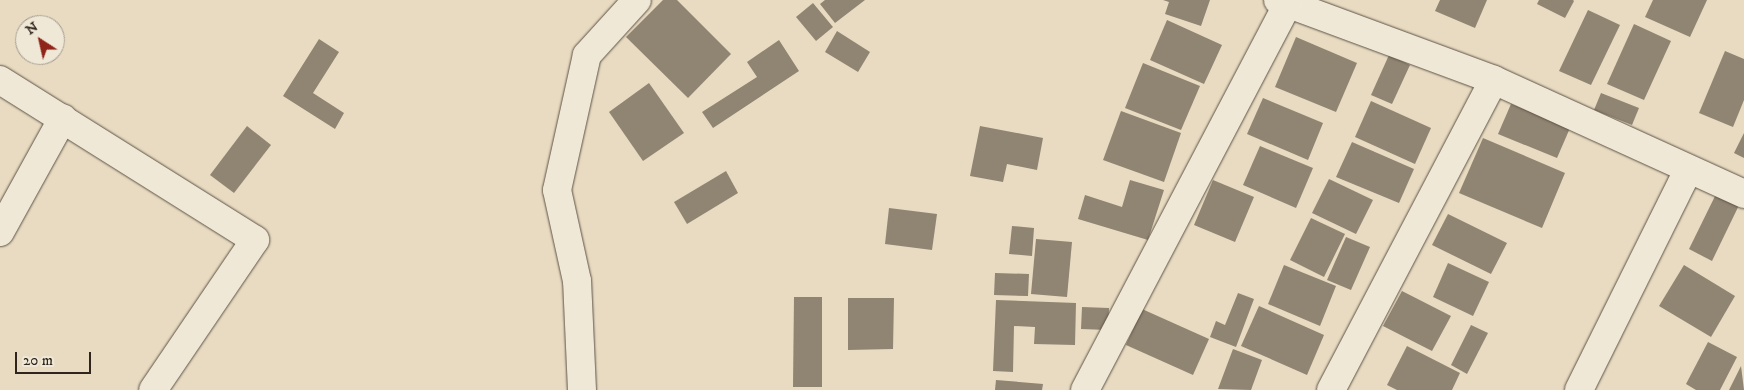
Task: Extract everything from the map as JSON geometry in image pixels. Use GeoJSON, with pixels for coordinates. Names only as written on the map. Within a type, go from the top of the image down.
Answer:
{"type":"FeatureCollection","features":[{"type":"Feature","properties":{"kind":"street"},"geometry":{"type":"LineString","coordinates":[[592,390],[582,390],[577,281],[557,190],[587,55],[637,0]]}},
{"type":"Feature","properties":{"kind":"street"},"geometry":{"type":"LineString","coordinates":[[1085,390],[1283,2],[1494,80],[1744,194]]}},
{"type":"Feature","properties":{"kind":"street"},"geometry":{"type":"LineString","coordinates":[[0,80],[255,240],[153,390]]}},
{"type":"Feature","properties":{"kind":"street"},"geometry":{"type":"LineString","coordinates":[[1331,390],[1494,80]]}},
{"type":"Feature","properties":{"kind":"street"},"geometry":{"type":"LineString","coordinates":[[0,232],[62,118]]}},
{"type":"Feature","properties":{"kind":"street"},"geometry":{"type":"LineString","coordinates":[[1579,390],[1688,170]]}},
{"type":"Feature","properties":{"kind":"building"},"geometry":{"type":"Polygon","coordinates":[[[663,0],[677,0],[731,54],[688,98],[626,37],[663,0]]]}},
{"type":"Feature","properties":{"kind":"building"},"geometry":{"type":"Polygon","coordinates":[[[825,0],[865,0],[835,23],[820,4],[825,0]]]}},
{"type":"Feature","properties":{"kind":"building"},"geometry":{"type":"Polygon","coordinates":[[[1163,0],[1210,0],[1201,26],[1165,14],[1169,2],[1163,0]]]}},
{"type":"Feature","properties":{"kind":"building"},"geometry":{"type":"Polygon","coordinates":[[[1440,0],[1487,0],[1475,28],[1435,11],[1440,0]]]}},
{"type":"Feature","properties":{"kind":"building"},"geometry":{"type":"Polygon","coordinates":[[[1539,0],[1574,1],[1565,18],[1537,4],[1539,0]]]}},
{"type":"Feature","properties":{"kind":"building"},"geometry":{"type":"Polygon","coordinates":[[[1653,0],[1707,0],[1690,37],[1645,17],[1653,0]]]}},
{"type":"Feature","properties":{"kind":"building"},"geometry":{"type":"Polygon","coordinates":[[[813,3],[833,27],[816,41],[796,17],[813,3]]]}},
{"type":"Feature","properties":{"kind":"building"},"geometry":{"type":"Polygon","coordinates":[[[1588,10],[1620,25],[1591,85],[1559,71],[1588,10]]]}},
{"type":"Feature","properties":{"kind":"building"},"geometry":{"type":"Polygon","coordinates":[[[1167,20],[1222,45],[1204,84],[1150,60],[1167,20]]]}},
{"type":"Feature","properties":{"kind":"building"},"geometry":{"type":"Polygon","coordinates":[[[1634,24],[1671,41],[1644,100],[1607,84],[1634,24]]]}},
{"type":"Feature","properties":{"kind":"building"},"geometry":{"type":"Polygon","coordinates":[[[837,31],[870,52],[858,72],[825,52],[837,31]]]}},
{"type":"Feature","properties":{"kind":"building"},"geometry":{"type":"Polygon","coordinates":[[[1296,37],[1357,63],[1336,112],[1275,87],[1296,37]]]}},
{"type":"Feature","properties":{"kind":"building"},"geometry":{"type":"Polygon","coordinates":[[[319,39],[339,52],[313,93],[344,113],[335,129],[283,96],[319,39]]]}},
{"type":"Feature","properties":{"kind":"building"},"geometry":{"type":"Polygon","coordinates":[[[779,40],[799,71],[713,128],[702,112],[757,77],[747,62],[779,40]]]}},
{"type":"Feature","properties":{"kind":"building"},"geometry":{"type":"Polygon","coordinates":[[[1725,51],[1744,59],[1744,100],[1733,127],[1699,113],[1725,51]]]}},
{"type":"Feature","properties":{"kind":"building"},"geometry":{"type":"Polygon","coordinates":[[[1389,55],[1410,65],[1392,104],[1371,95],[1389,55]]]}},
{"type":"Feature","properties":{"kind":"building"},"geometry":{"type":"Polygon","coordinates":[[[1143,63],[1200,86],[1181,130],[1125,108],[1143,63]]]}},
{"type":"Feature","properties":{"kind":"building"},"geometry":{"type":"Polygon","coordinates":[[[649,83],[684,133],[643,161],[609,112],[649,83]]]}},
{"type":"Feature","properties":{"kind":"building"},"geometry":{"type":"Polygon","coordinates":[[[1601,93],[1639,108],[1632,125],[1594,110],[1601,93]]]}},
{"type":"Feature","properties":{"kind":"building"},"geometry":{"type":"Polygon","coordinates":[[[1263,98],[1323,123],[1308,160],[1247,134],[1263,98]]]}},
{"type":"Feature","properties":{"kind":"building"},"geometry":{"type":"Polygon","coordinates":[[[1371,101],[1431,128],[1415,164],[1355,137],[1371,101]]]}},
{"type":"Feature","properties":{"kind":"building"},"geometry":{"type":"Polygon","coordinates":[[[1511,104],[1570,128],[1557,158],[1498,134],[1511,104]]]}},
{"type":"Feature","properties":{"kind":"building"},"geometry":{"type":"Polygon","coordinates":[[[1121,111],[1181,133],[1164,182],[1103,160],[1121,111]]]}},
{"type":"Feature","properties":{"kind":"building"},"geometry":{"type":"Polygon","coordinates":[[[247,126],[271,145],[234,193],[210,175],[247,126]]]}},
{"type":"Feature","properties":{"kind":"building"},"geometry":{"type":"Polygon","coordinates":[[[980,126],[1043,138],[1037,170],[1007,164],[1003,182],[970,176],[980,126]]]}},
{"type":"Feature","properties":{"kind":"building"},"geometry":{"type":"Polygon","coordinates":[[[1744,133],[1744,158],[1734,153],[1744,133]]]}},
{"type":"Feature","properties":{"kind":"building"},"geometry":{"type":"Polygon","coordinates":[[[1483,138],[1565,173],[1542,228],[1459,193],[1483,138]]]}},
{"type":"Feature","properties":{"kind":"building"},"geometry":{"type":"Polygon","coordinates":[[[1352,142],[1414,169],[1399,203],[1336,177],[1352,142]]]}},
{"type":"Feature","properties":{"kind":"building"},"geometry":{"type":"Polygon","coordinates":[[[1260,146],[1313,168],[1296,208],[1243,185],[1260,146]]]}},
{"type":"Feature","properties":{"kind":"building"},"geometry":{"type":"Polygon","coordinates":[[[726,171],[738,193],[687,224],[674,202],[726,171]]]}},
{"type":"Feature","properties":{"kind":"building"},"geometry":{"type":"Polygon","coordinates":[[[1329,179],[1373,200],[1356,234],[1312,213],[1329,179]]]}},
{"type":"Feature","properties":{"kind":"building"},"geometry":{"type":"Polygon","coordinates":[[[1130,180],[1164,190],[1148,240],[1078,219],[1085,195],[1122,207],[1130,180]]]}},
{"type":"Feature","properties":{"kind":"building"},"geometry":{"type":"Polygon","coordinates":[[[1213,180],[1254,197],[1235,242],[1194,225],[1213,180]]]}},
{"type":"Feature","properties":{"kind":"building"},"geometry":{"type":"Polygon","coordinates":[[[1719,188],[1742,199],[1712,261],[1689,249],[1719,188]]]}},
{"type":"Feature","properties":{"kind":"building"},"geometry":{"type":"Polygon","coordinates":[[[889,208],[937,214],[932,250],[885,244],[889,208]]]}},
{"type":"Feature","properties":{"kind":"building"},"geometry":{"type":"Polygon","coordinates":[[[1448,214],[1507,243],[1491,274],[1432,245],[1448,214]]]}},
{"type":"Feature","properties":{"kind":"building"},"geometry":{"type":"Polygon","coordinates":[[[1311,218],[1345,234],[1324,277],[1290,260],[1311,218]]]}},
{"type":"Feature","properties":{"kind":"building"},"geometry":{"type":"Polygon","coordinates":[[[1012,226],[1034,228],[1032,256],[1009,254],[1012,226]]]}},
{"type":"Feature","properties":{"kind":"building"},"geometry":{"type":"Polygon","coordinates":[[[1346,237],[1370,247],[1351,290],[1327,280],[1346,237]]]}},
{"type":"Feature","properties":{"kind":"building"},"geometry":{"type":"Polygon","coordinates":[[[1036,239],[1072,242],[1067,297],[1031,294],[1036,239]]]}},
{"type":"Feature","properties":{"kind":"building"},"geometry":{"type":"Polygon","coordinates":[[[1448,263],[1489,282],[1473,316],[1433,297],[1448,263]]]}},
{"type":"Feature","properties":{"kind":"building"},"geometry":{"type":"Polygon","coordinates":[[[1284,265],[1336,286],[1320,326],[1268,304],[1284,265]]]}},
{"type":"Feature","properties":{"kind":"building"},"geometry":{"type":"Polygon","coordinates":[[[1684,265],[1735,296],[1711,337],[1659,306],[1684,265]]]}},
{"type":"Feature","properties":{"kind":"building"},"geometry":{"type":"Polygon","coordinates":[[[995,273],[1029,274],[1028,296],[994,295],[995,273]]]}},
{"type":"Feature","properties":{"kind":"building"},"geometry":{"type":"Polygon","coordinates":[[[1402,291],[1451,316],[1432,351],[1383,326],[1402,291]]]}},
{"type":"Feature","properties":{"kind":"building"},"geometry":{"type":"Polygon","coordinates":[[[1238,293],[1254,299],[1236,347],[1210,337],[1216,321],[1225,325],[1238,293]]]}},
{"type":"Feature","properties":{"kind":"building"},"geometry":{"type":"Polygon","coordinates":[[[794,297],[822,297],[822,387],[793,387],[794,297]]]}},
{"type":"Feature","properties":{"kind":"building"},"geometry":{"type":"Polygon","coordinates":[[[848,298],[894,298],[893,349],[848,350],[848,298]]]}},
{"type":"Feature","properties":{"kind":"building"},"geometry":{"type":"Polygon","coordinates":[[[996,300],[1076,303],[1075,345],[1034,344],[1035,327],[1014,326],[1013,372],[993,371],[996,300]]]}},
{"type":"Feature","properties":{"kind":"building"},"geometry":{"type":"Polygon","coordinates":[[[1259,306],[1324,335],[1307,375],[1241,346],[1259,306]]]}},
{"type":"Feature","properties":{"kind":"building"},"geometry":{"type":"Polygon","coordinates":[[[1082,307],[1109,308],[1108,330],[1081,329],[1082,307]]]}},
{"type":"Feature","properties":{"kind":"building"},"geometry":{"type":"Polygon","coordinates":[[[1142,309],[1209,339],[1193,375],[1126,345],[1142,309]]]}},
{"type":"Feature","properties":{"kind":"building"},"geometry":{"type":"Polygon","coordinates":[[[1471,325],[1488,333],[1467,374],[1451,365],[1471,325]]]}},
{"type":"Feature","properties":{"kind":"building"},"geometry":{"type":"Polygon","coordinates":[[[1708,342],[1737,357],[1720,390],[1696,390],[1686,384],[1708,342]]]}},
{"type":"Feature","properties":{"kind":"building"},"geometry":{"type":"Polygon","coordinates":[[[1407,346],[1460,373],[1452,390],[1397,390],[1387,385],[1407,346]]]}},
{"type":"Feature","properties":{"kind":"building"},"geometry":{"type":"Polygon","coordinates":[[[1233,349],[1262,360],[1251,390],[1218,389],[1233,349]]]}},
{"type":"Feature","properties":{"kind":"building"},"geometry":{"type":"Polygon","coordinates":[[[1741,366],[1744,390],[1729,390],[1741,366]]]}},
{"type":"Feature","properties":{"kind":"building"},"geometry":{"type":"Polygon","coordinates":[[[996,380],[1043,384],[1042,390],[995,390],[996,380]]]}}]}
